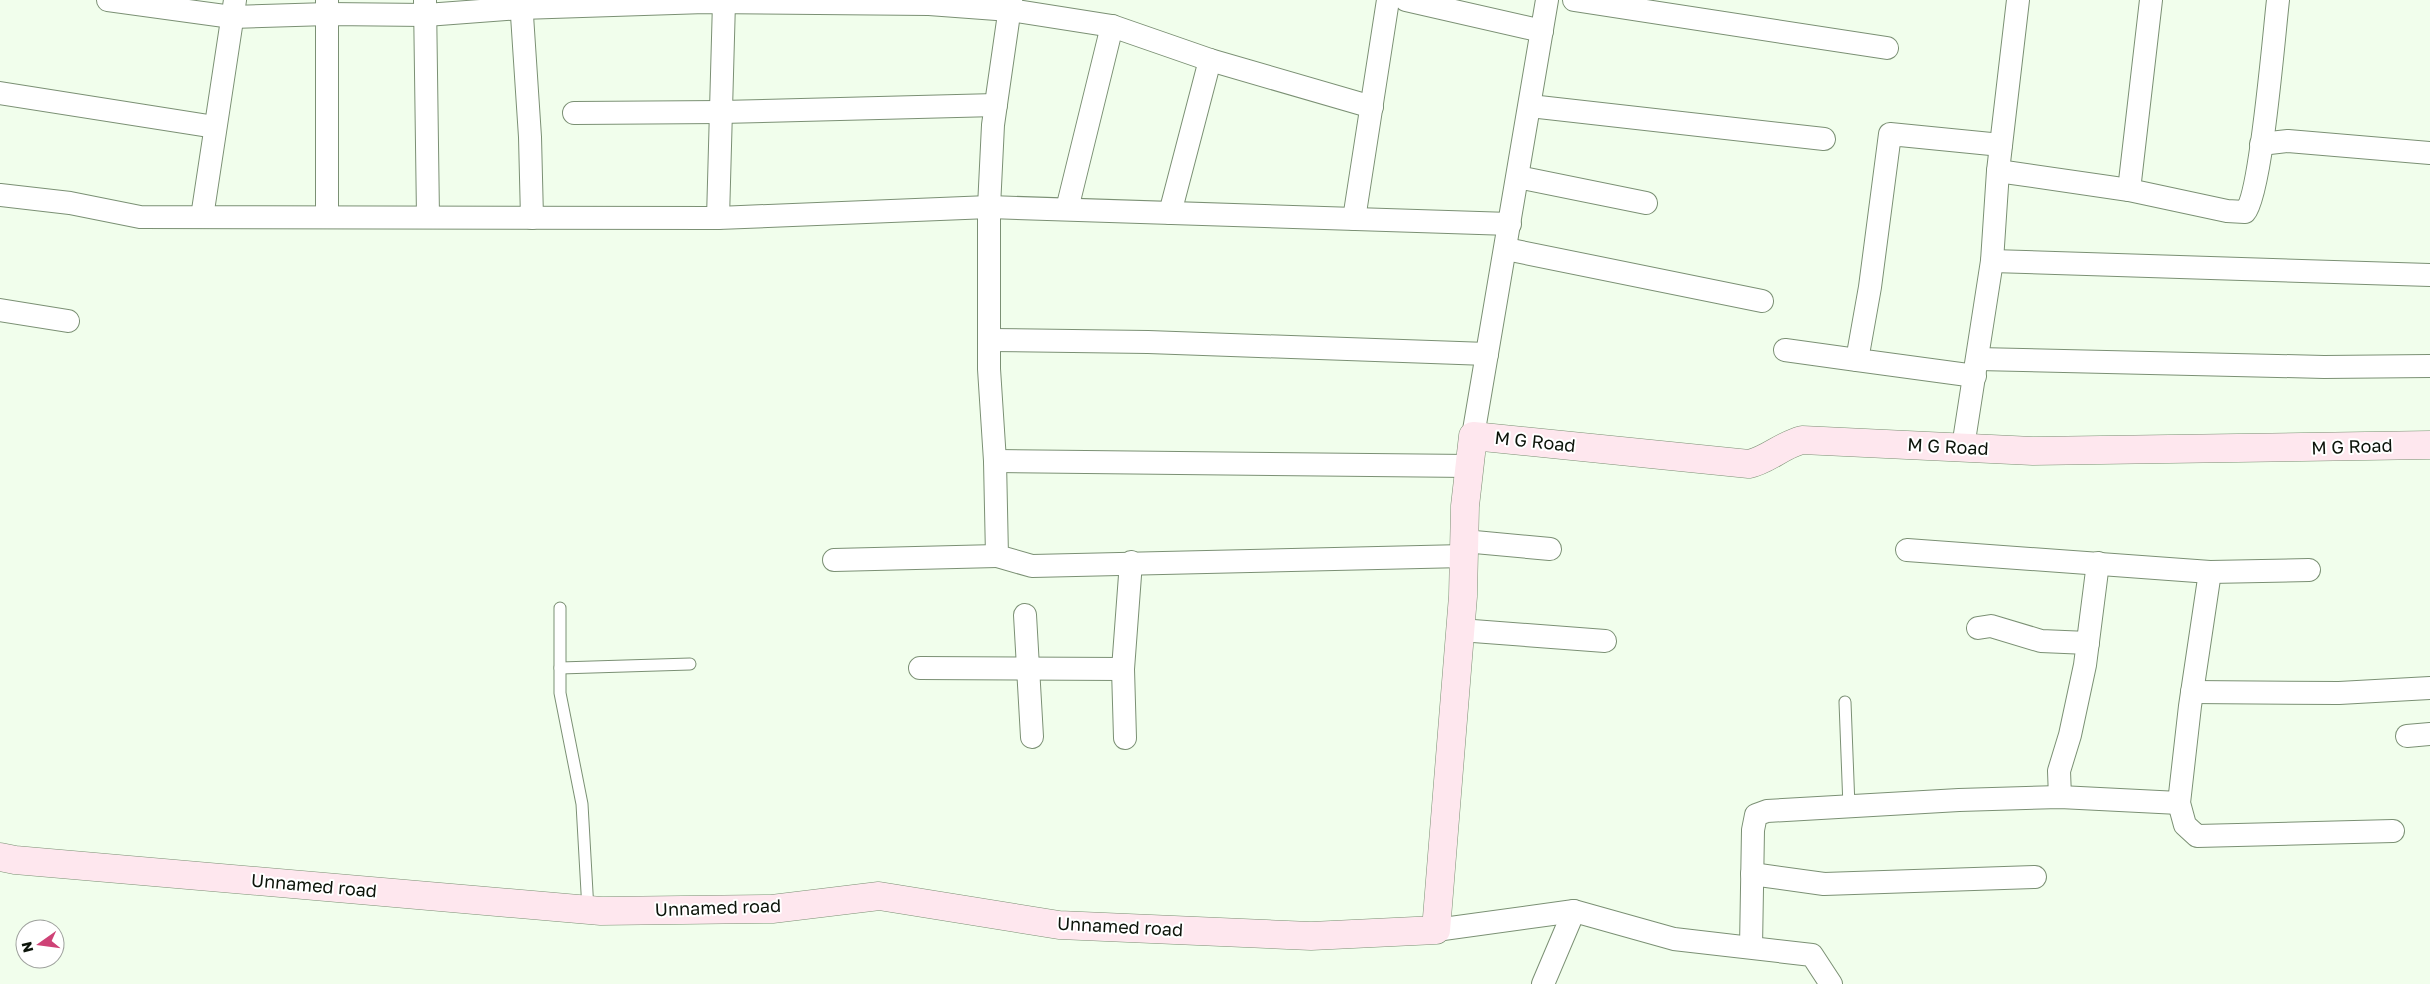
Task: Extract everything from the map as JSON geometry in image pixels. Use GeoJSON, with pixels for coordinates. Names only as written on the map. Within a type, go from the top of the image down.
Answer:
{"type":"FeatureCollection","features":[{"type":"Feature","properties":{"kind":"street"},"geometry":{"type":"LineString","coordinates":[[108,0],[234,8],[425,7],[625,2],[929,2],[1010,5],[1112,26],[1210,60],[1372,107]]}},
{"type":"Feature","properties":{"kind":"street"},"geometry":{"type":"LineString","coordinates":[[1354,219],[1388,0]]}},
{"type":"Feature","properties":{"kind":"street"},"geometry":{"type":"LineString","coordinates":[[1406,0],[1542,31]]}},
{"type":"Feature","properties":{"kind":"street"},"geometry":{"type":"LineString","coordinates":[[1547,0],[1473,436],[1460,630],[1436,930],[1574,911],[1674,939],[1812,954],[1831,984]]}},
{"type":"Feature","properties":{"kind":"street"},"geometry":{"type":"LineString","coordinates":[[1574,0],[1887,48]]}},
{"type":"Feature","properties":{"kind":"street"},"geometry":{"type":"LineString","coordinates":[[1963,448],[1992,261],[1998,171],[2018,0]]}},
{"type":"Feature","properties":{"kind":"street"},"geometry":{"type":"LineString","coordinates":[[2129,190],[2151,0]]}},
{"type":"Feature","properties":{"kind":"street"},"geometry":{"type":"LineString","coordinates":[[1998,171],[2129,190],[2227,211],[2245,212],[2250,207],[2261,144],[2278,0]]}},
{"type":"Feature","properties":{"kind":"street"},"geometry":{"type":"LineString","coordinates":[[718,218],[724,2]]}},
{"type":"Feature","properties":{"kind":"street"},"geometry":{"type":"LineString","coordinates":[[521,4],[530,137],[532,218]]}},
{"type":"Feature","properties":{"kind":"street"},"geometry":{"type":"LineString","coordinates":[[997,556],[989,340],[989,207],[996,105],[1010,5]]}},
{"type":"Feature","properties":{"kind":"street"},"geometry":{"type":"LineString","coordinates":[[327,7],[327,217]]}},
{"type":"Feature","properties":{"kind":"street"},"geometry":{"type":"LineString","coordinates":[[425,7],[428,217]]}},
{"type":"Feature","properties":{"kind":"street"},"geometry":{"type":"LineString","coordinates":[[202,217],[234,8]]}},
{"type":"Feature","properties":{"kind":"street"},"geometry":{"type":"LineString","coordinates":[[1067,209],[1112,26]]}},
{"type":"Feature","properties":{"kind":"street"},"geometry":{"type":"LineString","coordinates":[[1170,213],[1210,60]]}},
{"type":"Feature","properties":{"kind":"street"},"geometry":{"type":"LineString","coordinates":[[0,93],[215,127]]}},
{"type":"Feature","properties":{"kind":"street"},"geometry":{"type":"LineString","coordinates":[[574,114],[996,105]]}},
{"type":"Feature","properties":{"kind":"street"},"geometry":{"type":"LineString","coordinates":[[1530,106],[1824,139]]}},
{"type":"Feature","properties":{"kind":"street"},"geometry":{"type":"LineString","coordinates":[[1857,360],[1870,287],[1890,134],[2001,145]]}},
{"type":"Feature","properties":{"kind":"street"},"geometry":{"type":"LineString","coordinates":[[2261,144],[2288,141],[2430,153]]}},
{"type":"Feature","properties":{"kind":"street"},"geometry":{"type":"LineString","coordinates":[[1518,177],[1646,203]]}},
{"type":"Feature","properties":{"kind":"street"},"geometry":{"type":"LineString","coordinates":[[0,194],[70,203],[140,217],[718,218],[989,207],[1510,224]]}},
{"type":"Feature","properties":{"kind":"street"},"geometry":{"type":"LineString","coordinates":[[1506,249],[1762,300]]}},
{"type":"Feature","properties":{"kind":"street"},"geometry":{"type":"LineString","coordinates":[[1992,261],[2430,275]]}},
{"type":"Feature","properties":{"kind":"street"},"geometry":{"type":"LineString","coordinates":[[0,310],[68,321]]}},
{"type":"Feature","properties":{"kind":"street"},"geometry":{"type":"LineString","coordinates":[[989,340],[1148,342],[1487,354]]}},
{"type":"Feature","properties":{"kind":"street"},"geometry":{"type":"LineString","coordinates":[[1785,350],[1857,360],[1976,368],[2324,368],[2430,366]]}},
{"type":"Feature","properties":{"kind":"street","name":"M G Road"},"geometry":{"type":"LineString","coordinates":[[1473,436],[1748,464],[1762,462],[1790,443],[1802,440],[2033,451],[2430,445]]}},
{"type":"Feature","properties":{"kind":"street"},"geometry":{"type":"LineString","coordinates":[[995,462],[1470,466]]}},
{"type":"Feature","properties":{"kind":"street"},"geometry":{"type":"LineString","coordinates":[[834,560],[997,556],[1032,566],[1464,548],[1550,549]]}},
{"type":"Feature","properties":{"kind":"street"},"geometry":{"type":"LineString","coordinates":[[1907,550],[2210,572],[2309,570]]}},
{"type":"Feature","properties":{"kind":"street"},"geometry":{"type":"LineString","coordinates":[[1125,738],[1123,670],[1131,562]]}},
{"type":"Feature","properties":{"kind":"street"},"geometry":{"type":"LineString","coordinates":[[2060,797],[2059,771],[2075,717],[2088,643],[2098,563]]}},
{"type":"Feature","properties":{"kind":"street"},"geometry":{"type":"LineString","coordinates":[[2210,572],[2192,692],[2179,802],[2186,825],[2197,836],[2393,831]]}},
{"type":"Feature","properties":{"kind":"street"},"geometry":{"type":"LineString","coordinates":[[1025,615],[1032,737]]}},
{"type":"Feature","properties":{"kind":"street"},"geometry":{"type":"LineString","coordinates":[[1978,628],[1991,626],[2041,641],[2088,643]]}},
{"type":"Feature","properties":{"kind":"street"},"geometry":{"type":"LineString","coordinates":[[1460,630],[1604,641]]}},
{"type":"Feature","properties":{"kind":"street"},"geometry":{"type":"LineString","coordinates":[[920,668],[1123,670]]}},
{"type":"Feature","properties":{"kind":"street"},"geometry":{"type":"LineString","coordinates":[[2192,692],[2339,693],[2430,688]]}},
{"type":"Feature","properties":{"kind":"street"},"geometry":{"type":"LineString","coordinates":[[2407,736],[2430,734]]}},
{"type":"Feature","properties":{"kind":"street"},"geometry":{"type":"LineString","coordinates":[[1751,947],[1752,874],[1756,816],[1776,809],[2060,797],[2179,802]]}},
{"type":"Feature","properties":{"kind":"street","name":"Unnamed road"},"geometry":{"type":"LineString","coordinates":[[0,857],[14,860],[588,910],[772,908],[879,896],[1059,925],[1311,936],[1436,930]]}},
{"type":"Feature","properties":{"kind":"street"},"geometry":{"type":"LineString","coordinates":[[1752,874],[1824,884],[2035,877]]}},
{"type":"Feature","properties":{"kind":"street"},"geometry":{"type":"LineString","coordinates":[[1543,984],[1574,911]]}},
{"type":"Feature","properties":{"kind":"lane"},"geometry":{"type":"LineString","coordinates":[[560,608],[560,693],[582,804],[588,910]]}},
{"type":"Feature","properties":{"kind":"lane"},"geometry":{"type":"LineString","coordinates":[[560,668],[690,664]]}},
{"type":"Feature","properties":{"kind":"lane"},"geometry":{"type":"LineString","coordinates":[[1845,702],[1849,806]]}}]}
